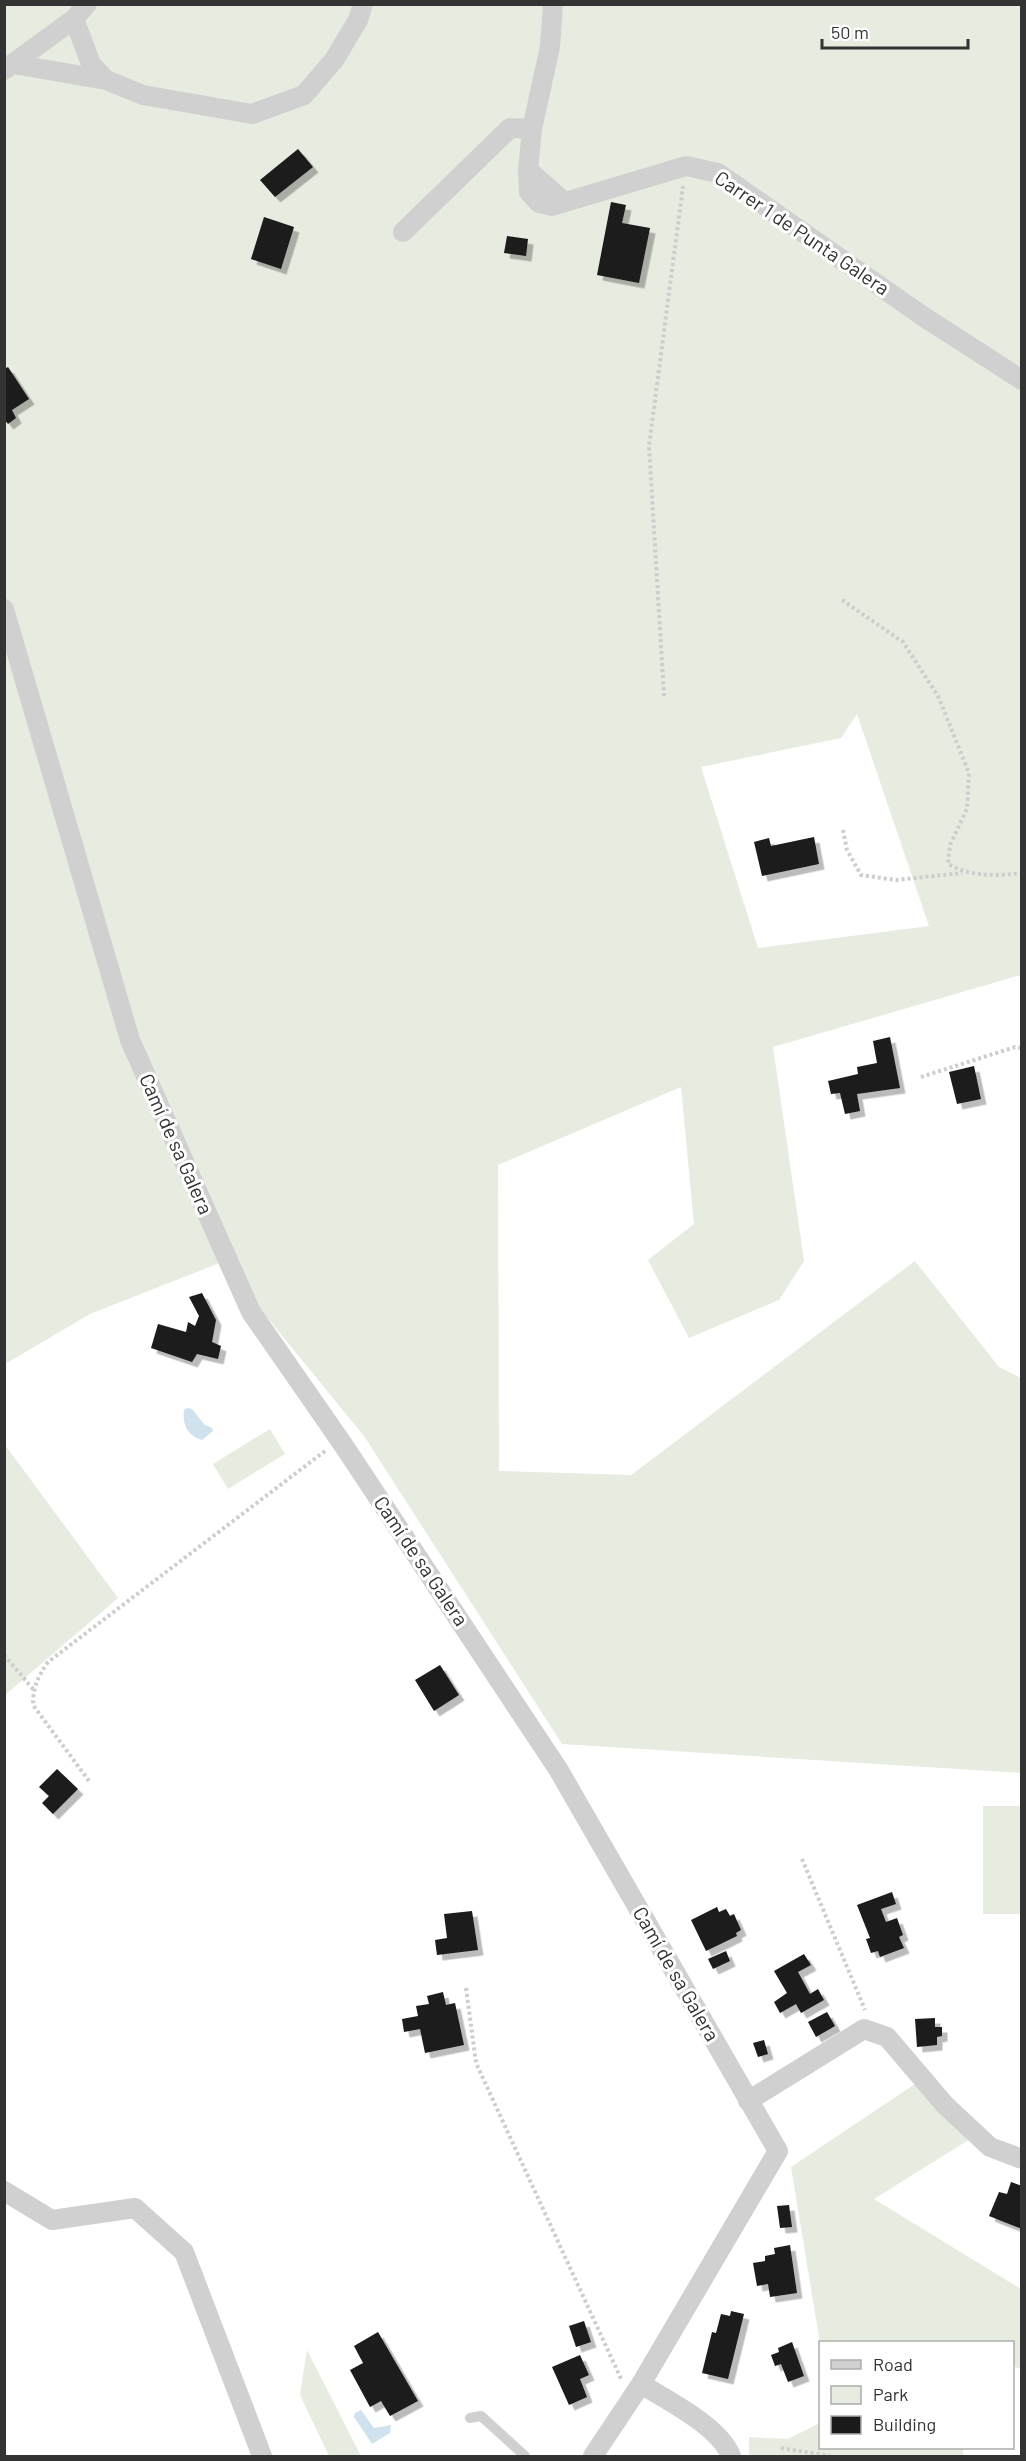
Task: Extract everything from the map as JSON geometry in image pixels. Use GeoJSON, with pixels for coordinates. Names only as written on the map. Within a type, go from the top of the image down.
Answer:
{"type":"FeatureCollection","features":[{"type":"Feature","properties":{"kind":"street"},"geometry":{"type":"LineString","coordinates":[[9,67],[106,80],[143,96],[252,114],[304,94],[334,60],[358,20],[363,4]]}},
{"type":"Feature","properties":{"kind":"street","name":"Carrer 1 de Punta Galera"},"geometry":{"type":"LineString","coordinates":[[553,4],[550,47],[532,129],[528,170],[529,192],[539,203],[552,206],[562,201],[686,166],[718,173],[924,317],[1022,380]]}},
{"type":"Feature","properties":{"kind":"street"},"geometry":{"type":"LineString","coordinates":[[9,67],[81,12],[91,64],[106,80]]}},
{"type":"Feature","properties":{"kind":"street"},"geometry":{"type":"LineString","coordinates":[[403,232],[510,128],[532,129]]}},
{"type":"Feature","properties":{"kind":"street","name":"Camí de sa Galera"},"geometry":{"type":"LineString","coordinates":[[4,609],[130,1040],[251,1312],[340,1440],[558,1769],[778,2151],[636,2391],[593,2457]]}},
{"type":"Feature","properties":{"kind":"street"},"geometry":{"type":"LineString","coordinates":[[748,2101],[864,2030],[887,2037],[945,2105],[990,2147],[1022,2159]]}},
{"type":"Feature","properties":{"kind":"street"},"geometry":{"type":"LineString","coordinates":[[4,2191],[52,2220],[135,2208],[184,2252],[262,2457]]}},
{"type":"Feature","properties":{"kind":"street"},"geometry":{"type":"LineString","coordinates":[[636,2391],[698,2420],[727,2447],[731,2457]]}},
{"type":"Feature","properties":{"kind":"lane"},"geometry":{"type":"LineString","coordinates":[[471,2418],[481,2416],[525,2457]]}},
{"type":"Feature","properties":{"kind":"path"},"geometry":{"type":"LineString","coordinates":[[664,696],[649,446],[686,166]]}},
{"type":"Feature","properties":{"kind":"path"},"geometry":{"type":"LineString","coordinates":[[842,600],[903,642],[938,696],[969,773],[967,809],[950,845],[948,864],[963,873]]}},
{"type":"Feature","properties":{"kind":"path"},"geometry":{"type":"LineString","coordinates":[[843,830],[848,850],[861,875],[896,880],[963,873],[1001,876],[1022,873]]}},
{"type":"Feature","properties":{"kind":"path"},"geometry":{"type":"LineString","coordinates":[[921,1077],[1015,1047],[1022,1048]]}},
{"type":"Feature","properties":{"kind":"path"},"geometry":{"type":"LineString","coordinates":[[89,1781],[33,1705],[33,1690],[48,1662],[340,1440]]}},
{"type":"Feature","properties":{"kind":"path"},"geometry":{"type":"LineString","coordinates":[[4,1655],[33,1690]]}},
{"type":"Feature","properties":{"kind":"path"},"geometry":{"type":"LineString","coordinates":[[802,1858],[874,2033]]}},
{"type":"Feature","properties":{"kind":"path"},"geometry":{"type":"LineString","coordinates":[[466,1988],[476,2063],[636,2391]]}},
{"type":"Feature","properties":{"kind":"path"},"geometry":{"type":"LineString","coordinates":[[781,2448],[830,2457]]}},
{"type":"Feature","properties":{"kind":"green space"},"geometry":{"type":"Polygon","coordinates":[[[5,5],[1021,5],[1021,975],[773,1047],[804,1261],[779,1300],[689,1338],[648,1260],[694,1224],[681,1087],[498,1165],[499,1471],[631,1475],[915,1261],[999,1367],[1021,1378],[1021,1773],[562,1744],[364,1436],[222,1262],[90,1314],[5,1364],[5,5]],[[857,714],[841,738],[701,767],[758,948],[929,926],[857,714]]]}},
{"type":"Feature","properties":{"kind":"green space"},"geometry":{"type":"Polygon","coordinates":[[[270,1429],[285,1454],[228,1489],[213,1464],[270,1429]]]}},
{"type":"Feature","properties":{"kind":"green space"},"geometry":{"type":"Polygon","coordinates":[[[5,1445],[118,1598],[4,1695],[5,1445]]]}},
{"type":"Feature","properties":{"kind":"green space"},"geometry":{"type":"Polygon","coordinates":[[[983,1806],[1021,1806],[1021,1914],[983,1914],[983,1806]]]}},
{"type":"Feature","properties":{"kind":"green space"},"geometry":{"type":"Polygon","coordinates":[[[918,2082],[970,2139],[874,2199],[1021,2289],[1021,2369],[1014,2366],[1014,2341],[820,2341],[791,2167],[918,2082]]]}},
{"type":"Feature","properties":{"kind":"green space"},"geometry":{"type":"Polygon","coordinates":[[[307,2350],[361,2456],[329,2456],[300,2395],[307,2350]]]}},
{"type":"Feature","properties":{"kind":"green space"},"geometry":{"type":"Polygon","coordinates":[[[819,2424],[819,2449],[962,2449],[964,2456],[749,2456],[749,2437],[788,2439],[819,2424]]]}},
{"type":"Feature","properties":{"kind":"water"},"geometry":{"type":"Polygon","coordinates":[[[192,1409],[205,1425],[212,1428],[213,1431],[202,1440],[193,1436],[185,1425],[184,1410],[192,1409]]]}},
{"type":"Feature","properties":{"kind":"water"},"geometry":{"type":"Polygon","coordinates":[[[361,2410],[374,2428],[391,2425],[390,2433],[372,2444],[354,2417],[355,2413],[361,2410]]]}},
{"type":"Feature","properties":{"kind":"building"},"geometry":{"type":"Polygon","coordinates":[[[298,149],[313,167],[275,197],[260,180],[298,149]]]}},
{"type":"Feature","properties":{"kind":"building"},"geometry":{"type":"Polygon","coordinates":[[[611,202],[626,205],[622,223],[650,228],[639,283],[597,275],[611,202]]]}},
{"type":"Feature","properties":{"kind":"building"},"geometry":{"type":"Polygon","coordinates":[[[264,217],[294,227],[281,269],[251,259],[264,217]]]}},
{"type":"Feature","properties":{"kind":"building"},"geometry":{"type":"Polygon","coordinates":[[[507,236],[528,239],[526,256],[504,253],[507,236]]]}},
{"type":"Feature","properties":{"kind":"building"},"geometry":{"type":"Polygon","coordinates":[[[8,367],[29,399],[12,410],[16,418],[8,424],[4,419],[4,369],[8,367]]]}},
{"type":"Feature","properties":{"kind":"building"},"geometry":{"type":"Polygon","coordinates":[[[814,837],[819,864],[762,876],[754,842],[769,838],[771,846],[814,837]]]}},
{"type":"Feature","properties":{"kind":"building"},"geometry":{"type":"Polygon","coordinates":[[[890,1037],[900,1088],[857,1094],[860,1111],[845,1114],[840,1093],[831,1094],[828,1081],[858,1074],[857,1067],[877,1063],[873,1041],[890,1037]]]}},
{"type":"Feature","properties":{"kind":"building"},"geometry":{"type":"Polygon","coordinates":[[[974,1066],[981,1099],[957,1104],[949,1072],[974,1066]]]}},
{"type":"Feature","properties":{"kind":"building"},"geometry":{"type":"Polygon","coordinates":[[[202,1293],[216,1320],[212,1342],[221,1346],[218,1359],[197,1354],[192,1362],[151,1348],[158,1324],[186,1332],[188,1322],[195,1326],[199,1316],[189,1297],[202,1293]]]}},
{"type":"Feature","properties":{"kind":"building"},"geometry":{"type":"Polygon","coordinates":[[[440,1665],[459,1695],[434,1711],[415,1680],[440,1665]]]}},
{"type":"Feature","properties":{"kind":"building"},"geometry":{"type":"Polygon","coordinates":[[[57,1769],[78,1789],[53,1814],[42,1803],[49,1796],[39,1787],[57,1769]]]}},
{"type":"Feature","properties":{"kind":"building"},"geometry":{"type":"Polygon","coordinates":[[[892,1892],[896,1904],[881,1909],[886,1922],[897,1918],[903,1935],[899,1937],[904,1948],[880,1957],[878,1951],[871,1953],[866,1939],[870,1938],[857,1905],[892,1892]]]}},
{"type":"Feature","properties":{"kind":"building"},"geometry":{"type":"Polygon","coordinates":[[[717,1907],[719,1912],[726,1909],[730,1916],[734,1914],[741,1930],[736,1933],[737,1936],[706,1951],[691,1920],[717,1907]]]}},
{"type":"Feature","properties":{"kind":"building"},"geometry":{"type":"Polygon","coordinates":[[[472,1911],[478,1950],[437,1955],[435,1940],[447,1938],[444,1914],[472,1911]]]}},
{"type":"Feature","properties":{"kind":"building"},"geometry":{"type":"Polygon","coordinates":[[[726,1951],[730,1961],[713,1969],[708,1959],[726,1951]]]}},
{"type":"Feature","properties":{"kind":"building"},"geometry":{"type":"Polygon","coordinates":[[[804,1954],[811,1965],[798,1972],[810,1994],[818,1989],[824,2000],[801,2013],[796,2004],[780,2013],[774,2002],[787,1993],[774,1971],[804,1954]]]}},
{"type":"Feature","properties":{"kind":"building"},"geometry":{"type":"Polygon","coordinates":[[[443,1992],[446,2005],[455,2003],[464,2045],[425,2053],[420,2029],[404,2032],[402,2019],[418,2016],[416,2006],[429,2004],[427,1996],[443,1992]]]}},
{"type":"Feature","properties":{"kind":"building"},"geometry":{"type":"Polygon","coordinates":[[[827,2012],[835,2026],[816,2037],[808,2022],[827,2012]]]}},
{"type":"Feature","properties":{"kind":"building"},"geometry":{"type":"Polygon","coordinates":[[[935,2018],[935,2027],[942,2027],[942,2036],[937,2037],[937,2045],[917,2047],[915,2019],[935,2018]]]}},
{"type":"Feature","properties":{"kind":"building"},"geometry":{"type":"Polygon","coordinates":[[[764,2040],[768,2054],[758,2057],[753,2043],[764,2040]]]}},
{"type":"Feature","properties":{"kind":"building"},"geometry":{"type":"Polygon","coordinates":[[[1011,2182],[1022,2186],[1022,2229],[989,2216],[999,2192],[1007,2194],[1011,2182]]]}},
{"type":"Feature","properties":{"kind":"building"},"geometry":{"type":"Polygon","coordinates":[[[789,2205],[792,2227],[780,2228],[777,2206],[789,2205]]]}},
{"type":"Feature","properties":{"kind":"building"},"geometry":{"type":"Polygon","coordinates":[[[790,2245],[797,2293],[770,2297],[768,2284],[757,2286],[753,2263],[765,2261],[765,2256],[775,2254],[774,2248],[790,2245]]]}},
{"type":"Feature","properties":{"kind":"building"},"geometry":{"type":"Polygon","coordinates":[[[731,2311],[744,2314],[728,2379],[702,2373],[712,2332],[716,2333],[721,2314],[730,2316],[731,2311]]]}},
{"type":"Feature","properties":{"kind":"building"},"geometry":{"type":"Polygon","coordinates":[[[584,2321],[591,2342],[576,2347],[569,2326],[584,2321]]]}},
{"type":"Feature","properties":{"kind":"building"},"geometry":{"type":"Polygon","coordinates":[[[378,2332],[418,2401],[390,2416],[381,2401],[370,2407],[350,2370],[363,2363],[354,2346],[378,2332]]]}},
{"type":"Feature","properties":{"kind":"building"},"geometry":{"type":"Polygon","coordinates":[[[792,2342],[804,2376],[788,2382],[781,2364],[775,2366],[771,2355],[779,2352],[778,2348],[792,2342]]]}},
{"type":"Feature","properties":{"kind":"building"},"geometry":{"type":"Polygon","coordinates":[[[580,2355],[589,2375],[580,2379],[587,2397],[569,2405],[552,2367],[580,2355]]]}}]}
